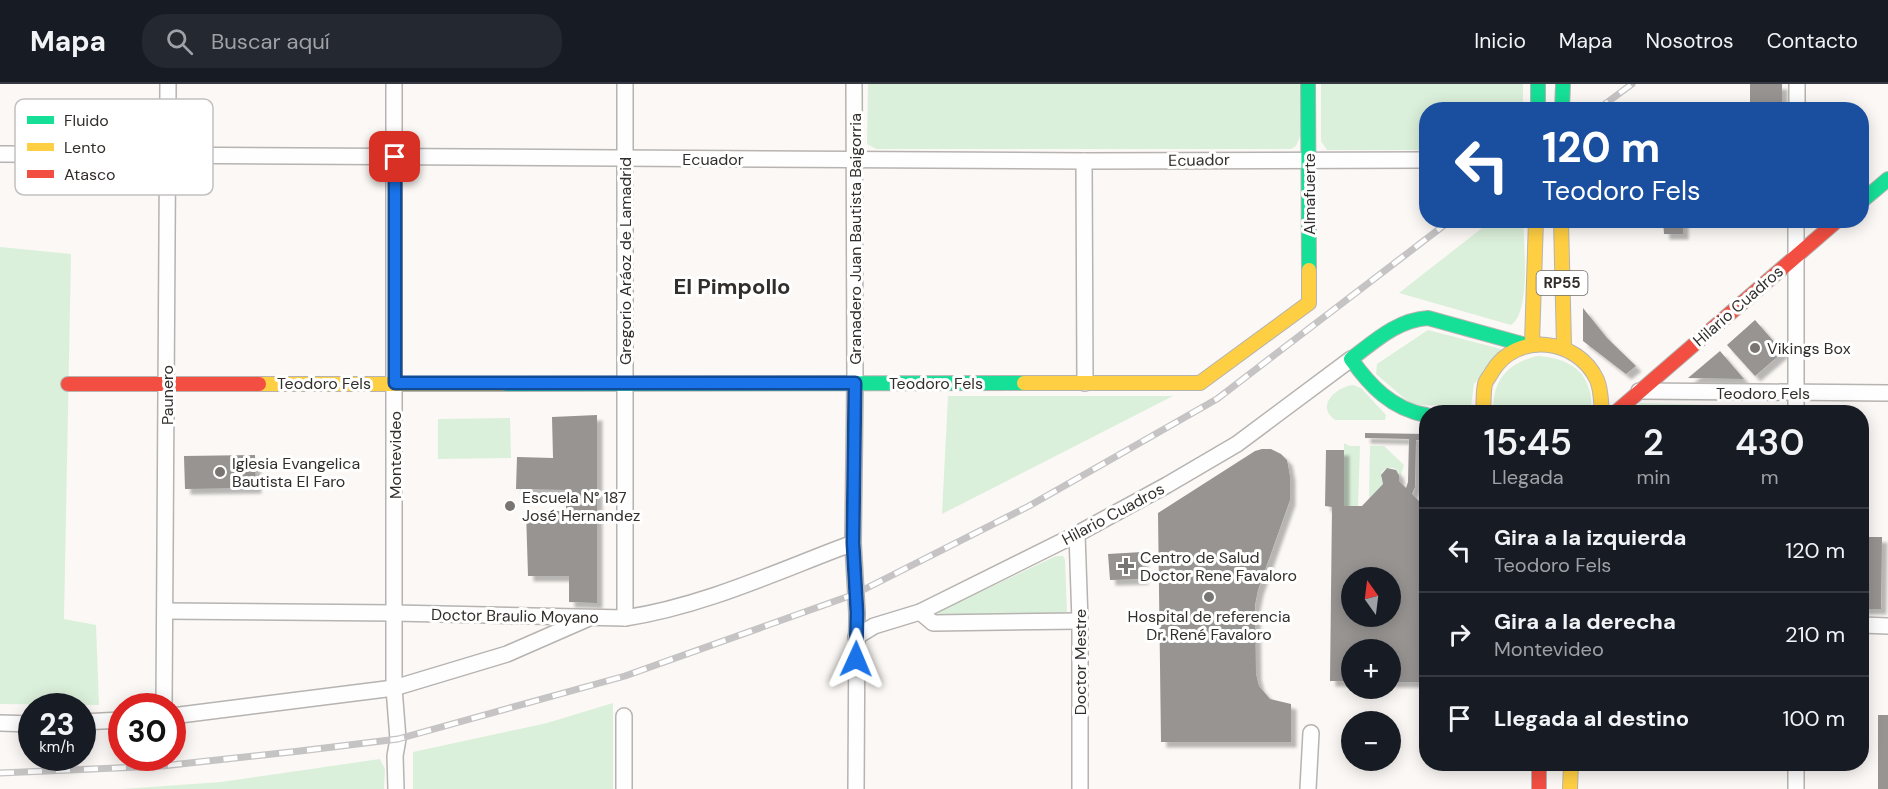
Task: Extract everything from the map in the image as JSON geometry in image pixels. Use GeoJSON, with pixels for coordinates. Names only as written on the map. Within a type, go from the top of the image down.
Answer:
{"type":"FeatureCollection","features":[{"type":"Feature","properties":{"kind":"street","name":"Montevideo"},"geometry":{"type":"LineString","coordinates":[[394,84],[394,688],[398,739],[395,756],[396,789]]}},
{"type":"Feature","properties":{"kind":"street","name":"Gregorio Aráoz de Lamadrid"},"geometry":{"type":"LineString","coordinates":[[625,84],[625,618]]}},
{"type":"Feature","properties":{"kind":"street","name":"Granadero Juan Bautista Baigorria"},"geometry":{"type":"LineString","coordinates":[[854,84],[853,543],[857,613],[856,789]]}},
{"type":"Feature","properties":{"kind":"street","name":"Almafuerte"},"geometry":{"type":"LineString","coordinates":[[1308,84],[1309,303]]}},
{"type":"Feature","properties":{"kind":"street"},"geometry":{"type":"LineString","coordinates":[[1538,84],[1538,102]]}},
{"type":"Feature","properties":{"kind":"street"},"geometry":{"type":"LineString","coordinates":[[1562,102],[1563,84]]}},
{"type":"Feature","properties":{"kind":"street"},"geometry":{"type":"LineString","coordinates":[[1797,84],[1797,102]]}},
{"type":"Feature","properties":{"kind":"street","name":"Ecuador"},"geometry":{"type":"LineString","coordinates":[[0,154],[15,154]]}},
{"type":"Feature","properties":{"kind":"street","name":"Ecuador"},"geometry":{"type":"LineString","coordinates":[[213,155],[1083,161],[1419,160]]}},
{"type":"Feature","properties":{"kind":"street"},"geometry":{"type":"LineString","coordinates":[[1083,161],[1085,383]]}},
{"type":"Feature","properties":{"kind":"street"},"geometry":{"type":"LineString","coordinates":[[1869,195],[1888,179]]}},
{"type":"Feature","properties":{"kind":"street","name":"Paunero"},"geometry":{"type":"LineString","coordinates":[[164,693],[168,195]]}},
{"type":"Feature","properties":{"kind":"street","name":"RP55"},"geometry":{"type":"LineString","coordinates":[[1529,344],[1536,228]]}},
{"type":"Feature","properties":{"kind":"street","name":"RP55"},"geometry":{"type":"LineString","coordinates":[[1561,228],[1564,346]]}},
{"type":"Feature","properties":{"kind":"street"},"geometry":{"type":"LineString","coordinates":[[1796,228],[1796,405]]}},
{"type":"Feature","properties":{"kind":"street","name":"Hilario Cuadros"},"geometry":{"type":"LineString","coordinates":[[1624,405],[1829,228]]}},
{"type":"Feature","properties":{"kind":"street","name":"Teodoro Fels"},"geometry":{"type":"LineString","coordinates":[[68,384],[1200,383],[1309,303]]}},
{"type":"Feature","properties":{"kind":"street","name":"Hilario Cuadros"},"geometry":{"type":"LineString","coordinates":[[856,637],[874,626],[920,612],[1077,534],[1237,444],[1398,325],[1419,317],[1428,318],[1529,344],[1548,343],[1564,346]]}},
{"type":"Feature","properties":{"kind":"street"},"geometry":{"type":"LineString","coordinates":[[1483,405],[1484,389],[1488,376],[1507,354],[1529,344]]}},
{"type":"Feature","properties":{"kind":"street"},"geometry":{"type":"LineString","coordinates":[[1564,346],[1587,361],[1595,373],[1600,385],[1603,405]]}},
{"type":"Feature","properties":{"kind":"street"},"geometry":{"type":"LineString","coordinates":[[1351,359],[1393,404],[1419,413]]}},
{"type":"Feature","properties":{"kind":"street"},"geometry":{"type":"LineString","coordinates":[[1600,385],[1610,392],[1623,395],[1639,391]]}},
{"type":"Feature","properties":{"kind":"street","name":"Teodoro Fels"},"geometry":{"type":"LineString","coordinates":[[1639,391],[1888,393]]}},
{"type":"Feature","properties":{"kind":"street","name":"Doctor Mestre"},"geometry":{"type":"LineString","coordinates":[[1077,534],[1080,621],[1080,789]]}},
{"type":"Feature","properties":{"kind":"street","name":"Doctor Braulio Moyano"},"geometry":{"type":"LineString","coordinates":[[165,611],[625,618],[655,614],[712,597],[853,543]]}},
{"type":"Feature","properties":{"kind":"street"},"geometry":{"type":"LineString","coordinates":[[920,612],[933,623],[1080,621]]}},
{"type":"Feature","properties":{"kind":"street"},"geometry":{"type":"LineString","coordinates":[[186,714],[394,688],[507,654],[591,617]]}},
{"type":"Feature","properties":{"kind":"street"},"geometry":{"type":"LineString","coordinates":[[1869,625],[1888,626]]}},
{"type":"Feature","properties":{"kind":"street"},"geometry":{"type":"LineString","coordinates":[[624,716],[624,789]]}},
{"type":"Feature","properties":{"kind":"street"},"geometry":{"type":"LineString","coordinates":[[0,723],[18,724]]}},
{"type":"Feature","properties":{"kind":"street"},"geometry":{"type":"LineString","coordinates":[[1308,789],[1311,734]]}},
{"type":"Feature","properties":{"kind":"street"},"geometry":{"type":"LineString","coordinates":[[1539,771],[1539,789]]}},
{"type":"Feature","properties":{"kind":"street"},"geometry":{"type":"LineString","coordinates":[[1570,789],[1571,771]]}},
{"type":"Feature","properties":{"kind":"street"},"geometry":{"type":"LineString","coordinates":[[1796,771],[1796,789]]}},
{"type":"Feature","properties":{"kind":"green space"},"geometry":{"type":"Polygon","coordinates":[[[868,84],[1301,84],[1302,132],[1296,146],[1291,149],[876,149],[867,144],[868,84]]]}},
{"type":"Feature","properties":{"kind":"green space"},"geometry":{"type":"Polygon","coordinates":[[[1321,84],[1523,84],[1523,102],[1419,102],[1419,150],[1327,150],[1321,141],[1321,84]]]}},
{"type":"Feature","properties":{"kind":"green space"},"geometry":{"type":"Polygon","coordinates":[[[1482,228],[1523,228],[1524,293],[1517,318],[1511,325],[1399,293],[1482,228]]]}},
{"type":"Feature","properties":{"kind":"green space"},"geometry":{"type":"Polygon","coordinates":[[[0,247],[71,254],[64,619],[96,625],[99,705],[96,705],[96,693],[18,693],[18,704],[0,704],[0,247]]]}},
{"type":"Feature","properties":{"kind":"green space"},"geometry":{"type":"Polygon","coordinates":[[[1428,330],[1505,350],[1474,384],[1471,405],[1412,405],[1376,374],[1377,364],[1428,330]]]}},
{"type":"Feature","properties":{"kind":"green space"},"geometry":{"type":"Polygon","coordinates":[[[1537,356],[1554,358],[1576,368],[1586,381],[1591,405],[1494,405],[1496,391],[1503,375],[1526,359],[1537,356]]]}},
{"type":"Feature","properties":{"kind":"green space"},"geometry":{"type":"Polygon","coordinates":[[[1353,385],[1361,388],[1386,415],[1385,420],[1335,420],[1329,415],[1327,403],[1330,398],[1340,389],[1353,385]]]}},
{"type":"Feature","properties":{"kind":"green space"},"geometry":{"type":"Polygon","coordinates":[[[948,396],[1173,396],[942,514],[948,396]]]}},
{"type":"Feature","properties":{"kind":"green space"},"geometry":{"type":"Polygon","coordinates":[[[1640,403],[1711,405],[1638,405],[1640,403]]]}},
{"type":"Feature","properties":{"kind":"green space"},"geometry":{"type":"Polygon","coordinates":[[[510,418],[511,458],[438,459],[438,419],[510,418]]]}},
{"type":"Feature","properties":{"kind":"green space"},"geometry":{"type":"Polygon","coordinates":[[[1344,443],[1350,446],[1360,446],[1358,506],[1344,506],[1344,443]]]}},
{"type":"Feature","properties":{"kind":"green space"},"geometry":{"type":"Polygon","coordinates":[[[1370,446],[1384,446],[1404,465],[1400,478],[1394,468],[1387,468],[1382,472],[1383,484],[1369,499],[1370,446]]]}},
{"type":"Feature","properties":{"kind":"green space"},"geometry":{"type":"Polygon","coordinates":[[[1056,556],[1063,556],[1065,560],[1067,613],[1063,617],[940,616],[938,612],[1056,556]]]}},
{"type":"Feature","properties":{"kind":"green space"},"geometry":{"type":"Polygon","coordinates":[[[613,703],[613,789],[413,789],[413,752],[547,723],[613,703]]]}},
{"type":"Feature","properties":{"kind":"green space"},"geometry":{"type":"Polygon","coordinates":[[[380,759],[385,769],[384,789],[122,789],[221,782],[380,759]]]}},
{"type":"Feature","properties":{"kind":"building"},"geometry":{"type":"Polygon","coordinates":[[[1750,84],[1782,84],[1782,102],[1750,102],[1750,84]]]}},
{"type":"Feature","properties":{"kind":"building"},"geometry":{"type":"Polygon","coordinates":[[[1664,228],[1683,228],[1683,234],[1664,234],[1664,228]]]}},
{"type":"Feature","properties":{"kind":"building"},"geometry":{"type":"Polygon","coordinates":[[[1583,308],[1607,338],[1636,366],[1626,374],[1583,341],[1583,308]]]}},
{"type":"Feature","properties":{"kind":"building","name":"Vikings Box"},"geometry":{"type":"Polygon","coordinates":[[[1755,320],[1783,352],[1755,376],[1727,345],[1755,320]]]}},
{"type":"Feature","properties":{"kind":"building"},"geometry":{"type":"Polygon","coordinates":[[[1720,351],[1744,379],[1688,378],[1720,351]]]}},
{"type":"Feature","properties":{"kind":"building","name":"Escuela N° 187 José Hernandez"},"geometry":{"type":"Polygon","coordinates":[[[597,415],[597,603],[569,602],[569,576],[528,576],[526,511],[566,511],[566,490],[516,489],[517,457],[553,458],[552,417],[597,415]]]}},
{"type":"Feature","properties":{"kind":"building"},"geometry":{"type":"Polygon","coordinates":[[[1365,433],[1419,434],[1419,440],[1416,440],[1415,487],[1412,494],[1419,501],[1419,682],[1401,682],[1401,639],[1341,639],[1341,681],[1330,681],[1332,507],[1325,506],[1326,450],[1344,450],[1344,506],[1362,506],[1383,484],[1381,475],[1387,468],[1396,470],[1399,481],[1406,488],[1409,439],[1365,438],[1365,433]]]}},
{"type":"Feature","properties":{"kind":"building","name":"Hospital de referencia Dr. René Favaloro"},"geometry":{"type":"Polygon","coordinates":[[[1271,449],[1287,460],[1290,500],[1258,590],[1255,605],[1256,674],[1259,686],[1270,699],[1291,704],[1291,742],[1161,742],[1158,513],[1255,451],[1271,449]]]}},
{"type":"Feature","properties":{"kind":"building","name":"Iglesia Evangelica Bautista El Faro"},"geometry":{"type":"Polygon","coordinates":[[[255,455],[256,488],[185,489],[184,456],[255,455]]]}},
{"type":"Feature","properties":{"kind":"building"},"geometry":{"type":"Polygon","coordinates":[[[1869,537],[1882,537],[1881,609],[1869,609],[1869,537]]]}},
{"type":"Feature","properties":{"kind":"building","name":"Centro de Salud Doctor Rene Favaloro"},"geometry":{"type":"Polygon","coordinates":[[[1142,552],[1143,579],[1110,580],[1108,554],[1142,552]]]}},
{"type":"Feature","properties":{"kind":"building"},"geometry":{"type":"Polygon","coordinates":[[[1878,715],[1888,715],[1888,789],[1878,789],[1878,715]]]}},
{"type":"Feature","properties":{"kind":"railway"},"geometry":{"type":"LineString","coordinates":[[1608,102],[1632,84]]}},
{"type":"Feature","properties":{"kind":"railway"},"geometry":{"type":"LineString","coordinates":[[0,773],[162,766],[398,739],[625,676],[855,594],[1029,506],[1217,399],[1441,228]]}},
{"type":"Feature","properties":{"kind":"traffic: fast"},"geometry":{"type":"LineString","coordinates":[[1308,84],[1309,270]]}},
{"type":"Feature","properties":{"kind":"traffic: fast"},"geometry":{"type":"LineString","coordinates":[[1538,84],[1538,102]]}},
{"type":"Feature","properties":{"kind":"traffic: fast"},"geometry":{"type":"LineString","coordinates":[[1562,102],[1563,84]]}},
{"type":"Feature","properties":{"kind":"traffic: fast"},"geometry":{"type":"LineString","coordinates":[[1869,195],[1888,179]]}},
{"type":"Feature","properties":{"kind":"traffic: fast"},"geometry":{"type":"LineString","coordinates":[[1419,413],[1403,408],[1383,395],[1351,359],[1396,327],[1428,318],[1526,345]]}},
{"type":"Feature","properties":{"kind":"traffic: fast"},"geometry":{"type":"LineString","coordinates":[[502,384],[1024,383]]}},
{"type":"Feature","properties":{"kind":"traffic: slow"},"geometry":{"type":"LineString","coordinates":[[1532,343],[1536,228]]}},
{"type":"Feature","properties":{"kind":"traffic: slow"},"geometry":{"type":"LineString","coordinates":[[1561,228],[1564,346]]}},
{"type":"Feature","properties":{"kind":"traffic: slow"},"geometry":{"type":"LineString","coordinates":[[1024,383],[1200,383],[1309,303],[1309,270]]}},
{"type":"Feature","properties":{"kind":"traffic: slow"},"geometry":{"type":"LineString","coordinates":[[1483,405],[1486,382],[1492,372],[1503,359],[1516,350],[1531,345],[1562,348],[1576,355],[1588,366],[1597,380],[1602,405]]}},
{"type":"Feature","properties":{"kind":"traffic: slow"},"geometry":{"type":"LineString","coordinates":[[259,384],[502,384]]}},
{"type":"Feature","properties":{"kind":"traffic: slow"},"geometry":{"type":"LineString","coordinates":[[1570,789],[1571,771]]}},
{"type":"Feature","properties":{"kind":"traffic: jam"},"geometry":{"type":"LineString","coordinates":[[1624,405],[1829,228]]}},
{"type":"Feature","properties":{"kind":"traffic: jam"},"geometry":{"type":"LineString","coordinates":[[68,384],[259,384]]}},
{"type":"Feature","properties":{"kind":"traffic: jam"},"geometry":{"type":"LineString","coordinates":[[1539,771],[1539,789]]}},
{"type":"Feature","properties":{"kind":"place","name":"Vikings Box"},"geometry":{"type":"Point","coordinates":[1755,348]}},
{"type":"Feature","properties":{"kind":"place","name":"Iglesia Evangelica Bautista El Faro"},"geometry":{"type":"Point","coordinates":[220,472]}},
{"type":"Feature","properties":{"kind":"place","name":"Escuela N° 187 José Hernandez"},"geometry":{"type":"Point","coordinates":[510,506]}},
{"type":"Feature","properties":{"kind":"place","name":"Centro de Salud Doctor Rene Favaloro"},"geometry":{"type":"Point","coordinates":[1126,566]}},
{"type":"Feature","properties":{"kind":"place","name":"Hospital de referencia Dr. René Favaloro"},"geometry":{"type":"Point","coordinates":[1209,597]}},
{"type":"Feature","properties":{"kind":"district","name":"El Pimpollo"},"geometry":{"type":"Point","coordinates":[732,286]}},
{"type":"Feature","properties":{"kind":"route"},"geometry":{"type":"LineString","coordinates":[[395,157],[395,383],[855,383],[853,543],[857,613],[856,659]]}}]}
